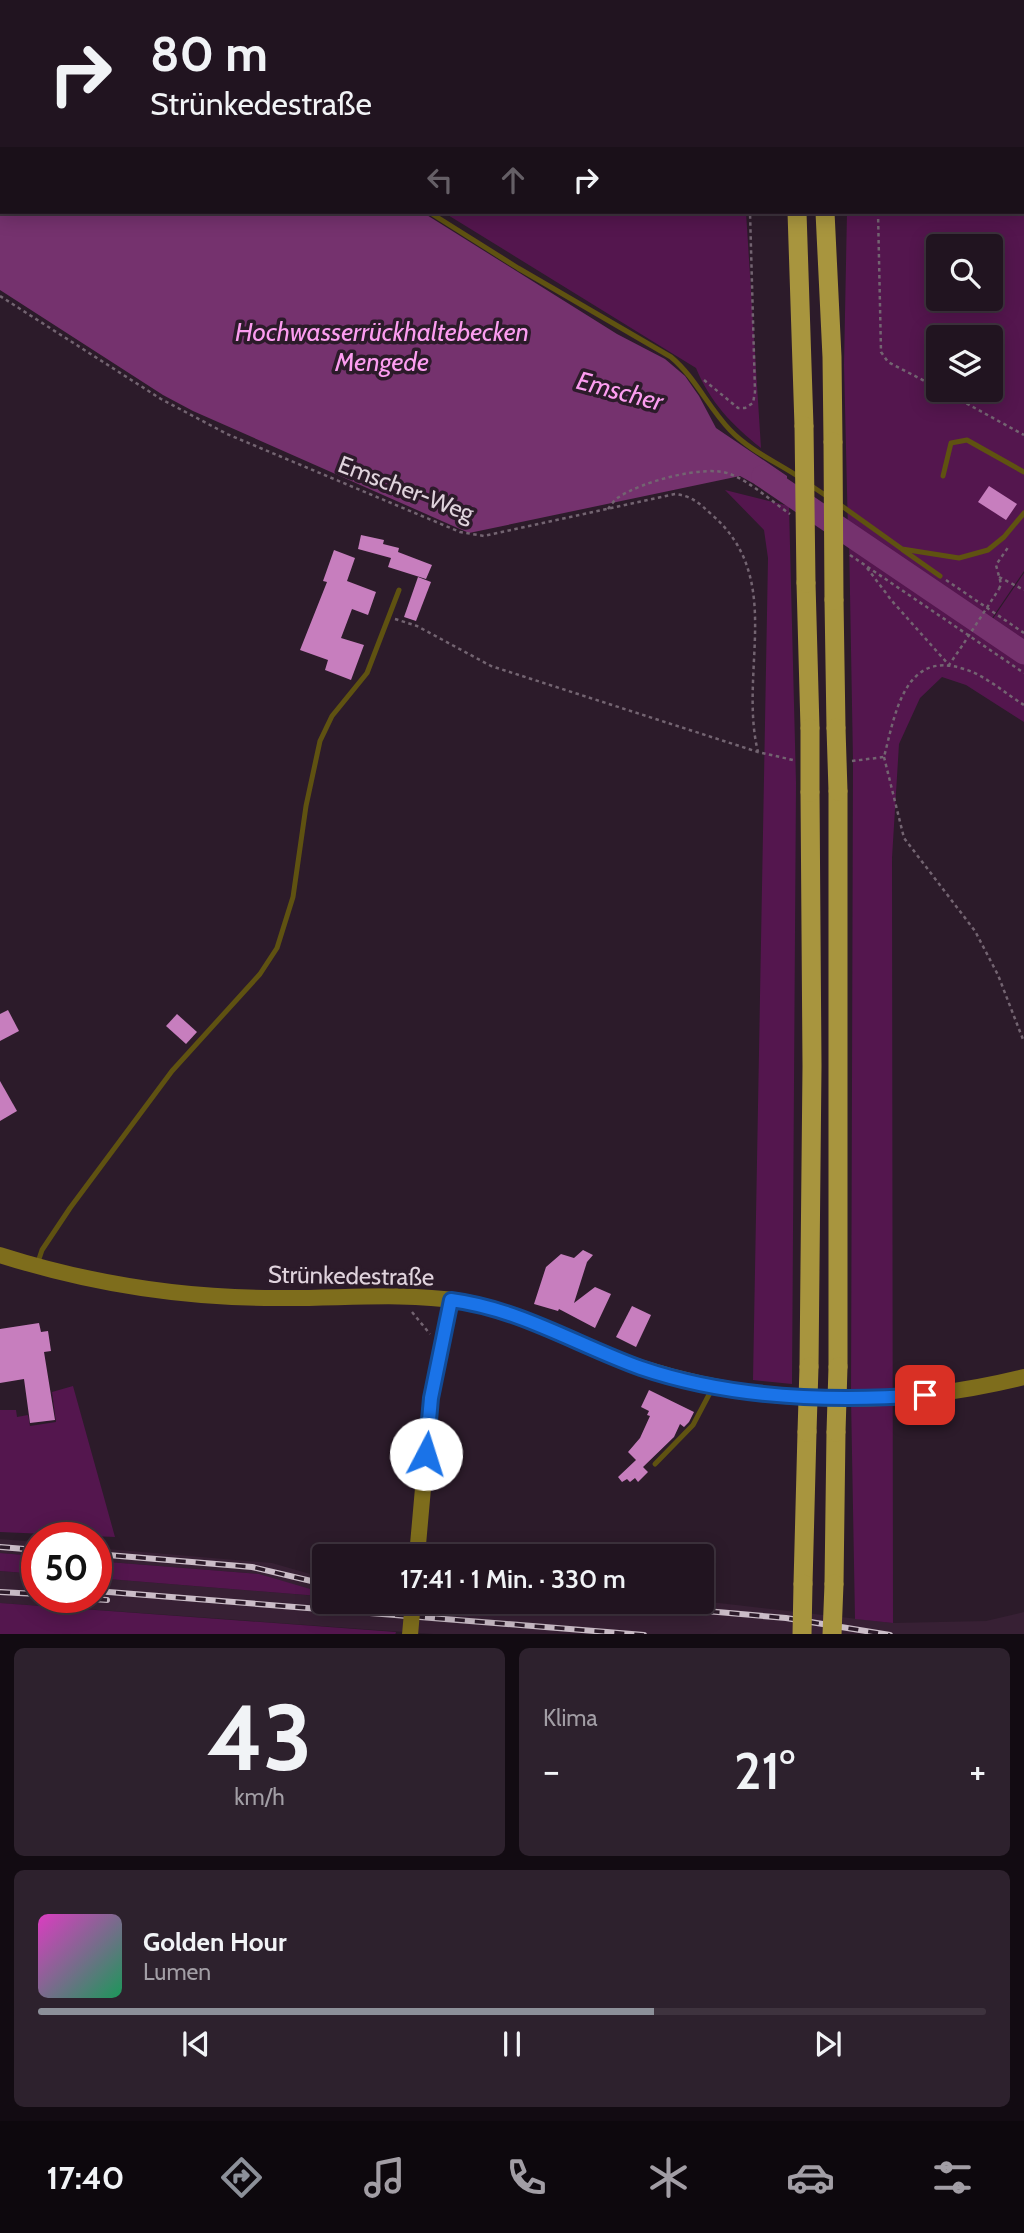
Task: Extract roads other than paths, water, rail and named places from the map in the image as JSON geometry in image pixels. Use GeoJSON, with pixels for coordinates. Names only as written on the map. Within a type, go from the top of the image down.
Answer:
{"type":"FeatureCollection","features":[{"type":"Feature","properties":{"kind":"highway"},"geometry":{"type":"LineString","coordinates":[[797,214],[810,728],[812,1092],[802,1634]]}},
{"type":"Feature","properties":{"kind":"highway"},"geometry":{"type":"LineString","coordinates":[[825,214],[832,357],[838,792],[838,1367],[832,1634]]}},
{"type":"Feature","properties":{"kind":"main road","name":"Strünkedestraße"},"geometry":{"type":"LineString","coordinates":[[0,1255],[162,1290],[273,1298],[397,1297],[451,1300],[494,1308],[526,1318],[642,1368],[713,1386],[806,1398],[873,1398],[981,1388],[1024,1377]]}},
{"type":"Feature","properties":{"kind":"main road"},"geometry":{"type":"LineString","coordinates":[[418,1544],[431,1398],[451,1300]]}},
{"type":"Feature","properties":{"kind":"main road"},"geometry":{"type":"LineString","coordinates":[[410,1634],[412,1614]]}},
{"type":"Feature","properties":{"kind":"lane"},"geometry":{"type":"LineString","coordinates":[[432,214],[670,357],[691,378],[728,428],[742,441],[940,576]]}},
{"type":"Feature","properties":{"kind":"lane"},"geometry":{"type":"LineString","coordinates":[[943,476],[951,443],[967,440],[1024,472]]}},
{"type":"Feature","properties":{"kind":"lane"},"geometry":{"type":"LineString","coordinates":[[902,549],[959,558],[971,557],[988,550],[1004,537],[1024,513]]}},
{"type":"Feature","properties":{"kind":"lane"},"geometry":{"type":"LineString","coordinates":[[37,1265],[42,1250],[69,1208],[172,1071],[260,974],[277,948],[293,897],[306,806],[320,741],[332,716],[367,673],[399,590]]}},
{"type":"Feature","properties":{"kind":"lane"},"geometry":{"type":"LineString","coordinates":[[655,1464],[693,1425],[713,1386]]}},
{"type":"Feature","properties":{"kind":"water","name":"Hochwasserrückhaltebecken Mengede"},"geometry":{"type":"Polygon","coordinates":[[[0,214],[425,214],[617,334],[665,359],[685,376],[716,428],[787,476],[787,502],[740,476],[469,533],[193,411],[163,395],[0,290],[0,214]]]}},
{"type":"Feature","properties":{"kind":"waterway","name":"Emscher"},"geometry":{"type":"LineString","coordinates":[[763,476],[1024,653]]}},
{"type":"Feature","properties":{"kind":"railway"},"geometry":{"type":"LineString","coordinates":[[0,1547],[21,1549]]}},
{"type":"Feature","properties":{"kind":"railway"},"geometry":{"type":"LineString","coordinates":[[112,1555],[252,1567],[312,1581]]}},
{"type":"Feature","properties":{"kind":"railway"},"geometry":{"type":"LineString","coordinates":[[0,1592],[21,1593]]}},
{"type":"Feature","properties":{"kind":"railway"},"geometry":{"type":"LineString","coordinates":[[112,1592],[632,1634]]}},
{"type":"Feature","properties":{"kind":"railway"},"geometry":{"type":"LineString","coordinates":[[714,1612],[786,1618],[884,1634]]}}]}
